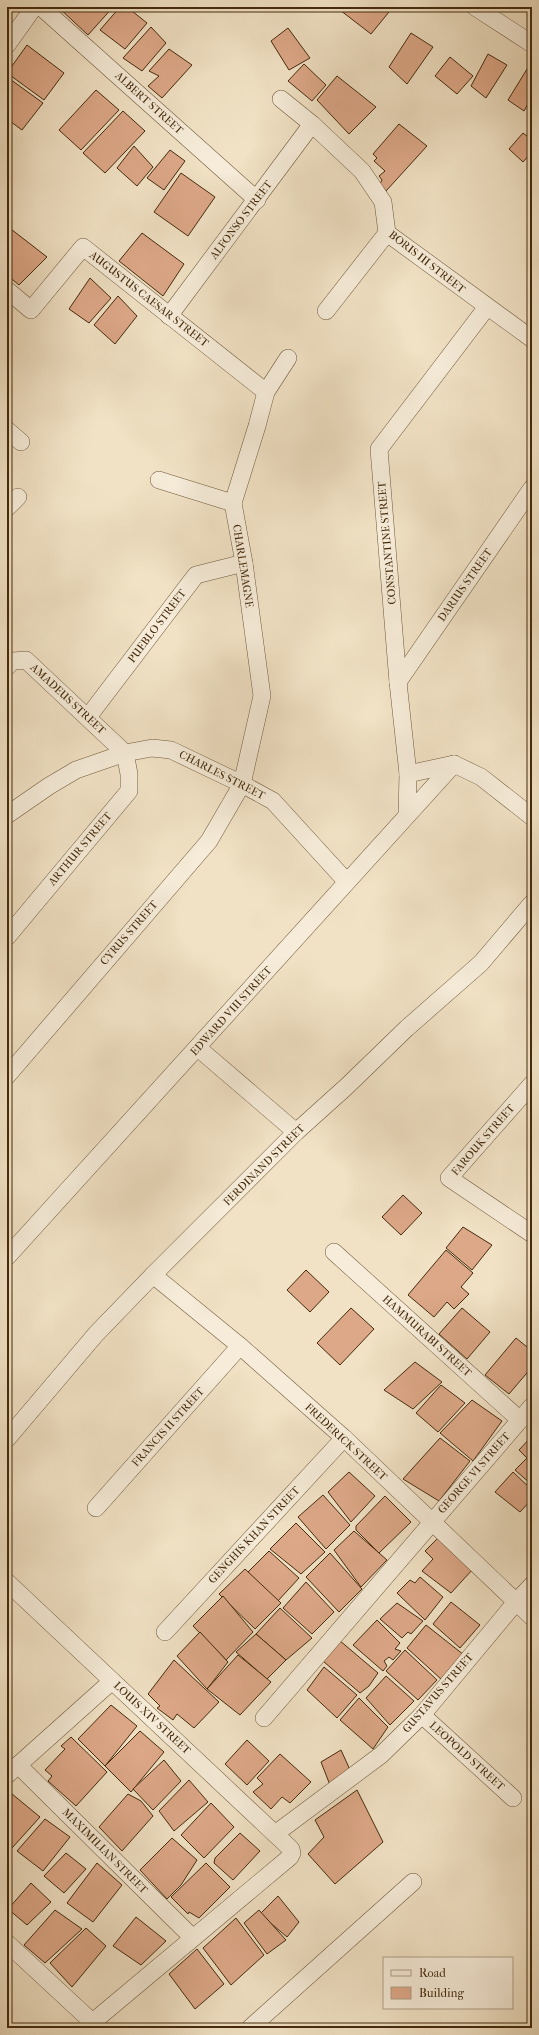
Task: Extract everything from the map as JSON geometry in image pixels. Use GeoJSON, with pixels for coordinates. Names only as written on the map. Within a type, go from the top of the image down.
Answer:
{"type":"FeatureCollection","features":[{"type":"Feature","properties":{"kind":"street"},"geometry":{"type":"LineString","coordinates":[[7,45],[34,7]]}},
{"type":"Feature","properties":{"kind":"street","name":"ALBERT STREET"},"geometry":{"type":"LineString","coordinates":[[40,7],[257,200]]}},
{"type":"Feature","properties":{"kind":"street"},"geometry":{"type":"LineString","coordinates":[[475,7],[532,44]]}},
{"type":"Feature","properties":{"kind":"street","name":"BORIS III STREET"},"geometry":{"type":"LineString","coordinates":[[281,99],[312,124],[366,177],[383,202],[387,233],[532,339]]}},
{"type":"Feature","properties":{"kind":"street","name":"ALFONSO STREET"},"geometry":{"type":"LineString","coordinates":[[169,316],[257,200],[312,124]]}},
{"type":"Feature","properties":{"kind":"street"},"geometry":{"type":"LineString","coordinates":[[326,311],[387,233]]}},
{"type":"Feature","properties":{"kind":"street","name":"AUGUSTUS CAESAR STREET"},"geometry":{"type":"LineString","coordinates":[[7,290],[31,310],[83,247],[266,392]]}},
{"type":"Feature","properties":{"kind":"street","name":"CONSTANTINE STREET"},"geometry":{"type":"LineString","coordinates":[[407,814],[408,774],[398,682],[379,449],[487,307]]}},
{"type":"Feature","properties":{"kind":"street","name":"CHARLEMAGNE"},"geometry":{"type":"LineString","coordinates":[[242,784],[262,696],[244,563],[233,503],[266,392],[288,358]]}},
{"type":"Feature","properties":{"kind":"street"},"geometry":{"type":"LineString","coordinates":[[7,430],[21,442]]}},
{"type":"Feature","properties":{"kind":"street"},"geometry":{"type":"LineString","coordinates":[[159,480],[233,503]]}},
{"type":"Feature","properties":{"kind":"street","name":"DARIUS STREET"},"geometry":{"type":"LineString","coordinates":[[398,682],[532,488]]}},
{"type":"Feature","properties":{"kind":"street","name":"PUEBLO STREET"},"geometry":{"type":"LineString","coordinates":[[88,717],[196,575],[244,563]]}},
{"type":"Feature","properties":{"kind":"street","name":"AMADEUS STREET"},"geometry":{"type":"LineString","coordinates":[[7,667],[13,661],[26,660],[125,753]]}},
{"type":"Feature","properties":{"kind":"street","name":"CHARLES STREET"},"geometry":{"type":"LineString","coordinates":[[7,815],[49,786],[76,770],[125,753],[152,748],[171,750],[242,784],[273,801],[346,881]]}},
{"type":"Feature","properties":{"kind":"street","name":"ARTHUR STREET"},"geometry":{"type":"LineString","coordinates":[[7,937],[129,791],[129,774],[125,753]]}},
{"type":"Feature","properties":{"kind":"street"},"geometry":{"type":"LineString","coordinates":[[408,774],[454,764],[481,777],[532,817]]}},
{"type":"Feature","properties":{"kind":"street","name":"EDWARD VIII STREET"},"geometry":{"type":"LineString","coordinates":[[7,1257],[198,1048],[346,881],[454,764]]}},
{"type":"Feature","properties":{"kind":"street","name":"CYRUS STREET"},"geometry":{"type":"LineString","coordinates":[[7,1076],[209,841],[242,784]]}},
{"type":"Feature","properties":{"kind":"street","name":"FERDINAND STREET"},"geometry":{"type":"LineString","coordinates":[[7,1439],[96,1334],[153,1275],[296,1132],[346,1087],[407,1028],[482,963],[532,903]]}},
{"type":"Feature","properties":{"kind":"street"},"geometry":{"type":"LineString","coordinates":[[198,1048],[296,1132]]}},
{"type":"Feature","properties":{"kind":"street","name":"FAROUK STREET"},"geometry":{"type":"LineString","coordinates":[[532,1084],[449,1178],[532,1234]]}},
{"type":"Feature","properties":{"kind":"street","name":"HAMMURABI STREET"},"geometry":{"type":"LineString","coordinates":[[334,1252],[520,1420]]}},
{"type":"Feature","properties":{"kind":"street","name":"FREDERICK STREET"},"geometry":{"type":"LineString","coordinates":[[153,1275],[240,1346],[344,1438],[532,1617]]}},
{"type":"Feature","properties":{"kind":"street","name":"FRANCIS II STREET"},"geometry":{"type":"LineString","coordinates":[[96,1508],[240,1346]]}},
{"type":"Feature","properties":{"kind":"street","name":"GEORGE VI STREET"},"geometry":{"type":"LineString","coordinates":[[264,1718],[532,1406]]}},
{"type":"Feature","properties":{"kind":"street","name":"GENGHIS KHAN STREET"},"geometry":{"type":"LineString","coordinates":[[165,1632],[344,1438]]}},
{"type":"Feature","properties":{"kind":"street","name":"LOUIS XIV STREET"},"geometry":{"type":"LineString","coordinates":[[7,1582],[291,1849],[292,1853],[290,1857],[192,1937]]}},
{"type":"Feature","properties":{"kind":"street","name":"GUSTAVUS STREET"},"geometry":{"type":"LineString","coordinates":[[275,1834],[381,1755],[422,1715],[516,1602],[532,1585]]}},
{"type":"Feature","properties":{"kind":"street"},"geometry":{"type":"LineString","coordinates":[[13,1770],[112,1681]]}},
{"type":"Feature","properties":{"kind":"street","name":"LEOPOLD STREET"},"geometry":{"type":"LineString","coordinates":[[422,1715],[513,1798]]}},
{"type":"Feature","properties":{"kind":"street","name":"MAXIMILIAN STREET"},"geometry":{"type":"LineString","coordinates":[[13,1770],[192,1937]]}},
{"type":"Feature","properties":{"kind":"street"},"geometry":{"type":"LineString","coordinates":[[250,2028],[413,1882]]}},
{"type":"Feature","properties":{"kind":"street"},"geometry":{"type":"LineString","coordinates":[[7,1943],[90,2020],[94,2021],[192,1937]]}},
{"type":"Feature","properties":{"kind":"building"},"geometry":{"type":"Polygon","coordinates":[[[58,7],[113,7],[88,35],[58,7]]]}},
{"type":"Feature","properties":{"kind":"building"},"geometry":{"type":"Polygon","coordinates":[[[120,7],[127,7],[147,23],[125,49],[100,30],[120,7]]]}},
{"type":"Feature","properties":{"kind":"building"},"geometry":{"type":"Polygon","coordinates":[[[342,7],[393,7],[371,34],[340,10],[342,7]]]}},
{"type":"Feature","properties":{"kind":"building"},"geometry":{"type":"Polygon","coordinates":[[[151,27],[166,43],[142,71],[123,58],[151,27]]]}},
{"type":"Feature","properties":{"kind":"building"},"geometry":{"type":"Polygon","coordinates":[[[288,28],[310,58],[289,70],[271,41],[288,28]]]}},
{"type":"Feature","properties":{"kind":"building"},"geometry":{"type":"Polygon","coordinates":[[[411,33],[433,47],[407,84],[389,67],[411,33]]]}},
{"type":"Feature","properties":{"kind":"building"},"geometry":{"type":"Polygon","coordinates":[[[27,45],[64,73],[44,100],[7,73],[27,45]]]}},
{"type":"Feature","properties":{"kind":"building"},"geometry":{"type":"Polygon","coordinates":[[[169,49],[192,65],[162,98],[148,86],[159,76],[149,71],[169,49]]]}},
{"type":"Feature","properties":{"kind":"building"},"geometry":{"type":"Polygon","coordinates":[[[488,54],[507,65],[486,98],[471,86],[488,54]]]}},
{"type":"Feature","properties":{"kind":"building"},"geometry":{"type":"Polygon","coordinates":[[[450,57],[473,76],[457,94],[435,76],[450,57]]]}},
{"type":"Feature","properties":{"kind":"building"},"geometry":{"type":"Polygon","coordinates":[[[532,61],[532,97],[524,111],[508,100],[532,61]]]}},
{"type":"Feature","properties":{"kind":"building"},"geometry":{"type":"Polygon","coordinates":[[[304,64],[326,85],[312,101],[288,81],[304,64]]]}},
{"type":"Feature","properties":{"kind":"building"},"geometry":{"type":"Polygon","coordinates":[[[337,76],[376,107],[349,134],[317,100],[337,76]]]}},
{"type":"Feature","properties":{"kind":"building"},"geometry":{"type":"Polygon","coordinates":[[[7,77],[43,103],[22,130],[7,119],[7,77]]]}},
{"type":"Feature","properties":{"kind":"building"},"geometry":{"type":"Polygon","coordinates":[[[96,90],[119,110],[81,150],[59,130],[96,90]]]}},
{"type":"Feature","properties":{"kind":"building"},"geometry":{"type":"Polygon","coordinates":[[[123,111],[145,131],[105,173],[83,153],[123,111]]]}},
{"type":"Feature","properties":{"kind":"building"},"geometry":{"type":"Polygon","coordinates":[[[399,124],[427,146],[386,191],[380,184],[382,180],[379,176],[385,171],[374,161],[377,158],[373,154],[399,124]]]}},
{"type":"Feature","properties":{"kind":"building"},"geometry":{"type":"Polygon","coordinates":[[[523,133],[532,140],[532,152],[523,162],[509,149],[523,133]]]}},
{"type":"Feature","properties":{"kind":"building"},"geometry":{"type":"Polygon","coordinates":[[[134,146],[153,167],[137,186],[117,168],[134,146]]]}},
{"type":"Feature","properties":{"kind":"building"},"geometry":{"type":"Polygon","coordinates":[[[170,150],[185,161],[164,190],[147,178],[170,150]]]}},
{"type":"Feature","properties":{"kind":"building"},"geometry":{"type":"Polygon","coordinates":[[[181,173],[215,197],[188,236],[154,212],[181,173]]]}},
{"type":"Feature","properties":{"kind":"building"},"geometry":{"type":"Polygon","coordinates":[[[7,226],[47,257],[19,285],[7,275],[7,226]]]}},
{"type":"Feature","properties":{"kind":"building"},"geometry":{"type":"Polygon","coordinates":[[[142,233],[184,264],[163,296],[119,261],[142,233]]]}},
{"type":"Feature","properties":{"kind":"building"},"geometry":{"type":"Polygon","coordinates":[[[90,278],[111,298],[89,323],[69,309],[90,278]]]}},
{"type":"Feature","properties":{"kind":"building"},"geometry":{"type":"Polygon","coordinates":[[[118,296],[137,316],[115,344],[94,325],[118,296]]]}},
{"type":"Feature","properties":{"kind":"building"},"geometry":{"type":"Polygon","coordinates":[[[403,1195],[422,1213],[401,1235],[382,1217],[403,1195]]]}},
{"type":"Feature","properties":{"kind":"building"},"geometry":{"type":"Polygon","coordinates":[[[463,1227],[492,1245],[472,1270],[446,1248],[463,1227]]]}},
{"type":"Feature","properties":{"kind":"building"},"geometry":{"type":"Polygon","coordinates":[[[446,1250],[473,1273],[461,1287],[469,1294],[454,1309],[447,1302],[434,1317],[408,1295],[446,1250]]]}},
{"type":"Feature","properties":{"kind":"building"},"geometry":{"type":"Polygon","coordinates":[[[306,1270],[329,1292],[310,1312],[287,1290],[306,1270]]]}},
{"type":"Feature","properties":{"kind":"building"},"geometry":{"type":"Polygon","coordinates":[[[351,1308],[374,1329],[340,1365],[317,1343],[351,1308]]]}},
{"type":"Feature","properties":{"kind":"building"},"geometry":{"type":"Polygon","coordinates":[[[462,1308],[490,1332],[467,1359],[439,1334],[462,1308]]]}},
{"type":"Feature","properties":{"kind":"building"},"geometry":{"type":"Polygon","coordinates":[[[516,1338],[532,1351],[532,1367],[509,1394],[485,1375],[516,1338]]]}},
{"type":"Feature","properties":{"kind":"building"},"geometry":{"type":"Polygon","coordinates":[[[415,1362],[442,1382],[413,1409],[384,1390],[415,1362]]]}},
{"type":"Feature","properties":{"kind":"building"},"geometry":{"type":"Polygon","coordinates":[[[441,1385],[465,1403],[438,1432],[416,1413],[441,1385]]]}},
{"type":"Feature","properties":{"kind":"building"},"geometry":{"type":"Polygon","coordinates":[[[472,1400],[502,1421],[473,1461],[440,1433],[472,1400]]]}},
{"type":"Feature","properties":{"kind":"building"},"geometry":{"type":"Polygon","coordinates":[[[532,1436],[532,1485],[515,1470],[527,1458],[519,1450],[532,1436]]]}},
{"type":"Feature","properties":{"kind":"building"},"geometry":{"type":"Polygon","coordinates":[[[440,1438],[470,1461],[439,1501],[403,1479],[440,1438]]]}},
{"type":"Feature","properties":{"kind":"building"},"geometry":{"type":"Polygon","coordinates":[[[349,1472],[375,1496],[351,1522],[328,1492],[349,1472]]]}},
{"type":"Feature","properties":{"kind":"building"},"geometry":{"type":"Polygon","coordinates":[[[513,1472],[532,1490],[532,1499],[520,1512],[495,1492],[513,1472]]]}},
{"type":"Feature","properties":{"kind":"building"},"geometry":{"type":"Polygon","coordinates":[[[323,1495],[350,1525],[326,1549],[298,1517],[323,1495]]]}},
{"type":"Feature","properties":{"kind":"building"},"geometry":{"type":"Polygon","coordinates":[[[385,1496],[411,1522],[379,1553],[356,1530],[356,1526],[385,1496]]]}},
{"type":"Feature","properties":{"kind":"building"},"geometry":{"type":"Polygon","coordinates":[[[296,1523],[325,1552],[301,1574],[270,1549],[296,1523]]]}},
{"type":"Feature","properties":{"kind":"building"},"geometry":{"type":"Polygon","coordinates":[[[354,1531],[387,1560],[361,1587],[334,1550],[354,1531]]]}},
{"type":"Feature","properties":{"kind":"building"},"geometry":{"type":"Polygon","coordinates":[[[438,1538],[473,1569],[451,1593],[422,1571],[433,1559],[425,1551],[438,1538]]]}},
{"type":"Feature","properties":{"kind":"building"},"geometry":{"type":"Polygon","coordinates":[[[269,1551],[299,1578],[277,1602],[246,1574],[269,1551]]]}},
{"type":"Feature","properties":{"kind":"building"},"geometry":{"type":"Polygon","coordinates":[[[330,1553],[362,1589],[339,1612],[306,1577],[330,1553]]]}},
{"type":"Feature","properties":{"kind":"building"},"geometry":{"type":"Polygon","coordinates":[[[245,1569],[281,1603],[255,1629],[219,1594],[245,1569]]]}},
{"type":"Feature","properties":{"kind":"building"},"geometry":{"type":"Polygon","coordinates":[[[420,1577],[443,1597],[425,1620],[397,1593],[410,1580],[415,1583],[420,1577]]]}},
{"type":"Feature","properties":{"kind":"building"},"geometry":{"type":"Polygon","coordinates":[[[306,1582],[334,1612],[312,1634],[283,1608],[306,1582]]]}},
{"type":"Feature","properties":{"kind":"building"},"geometry":{"type":"Polygon","coordinates":[[[223,1596],[253,1632],[226,1660],[193,1626],[223,1596]]]}},
{"type":"Feature","properties":{"kind":"building"},"geometry":{"type":"Polygon","coordinates":[[[451,1602],[480,1625],[460,1648],[433,1624],[451,1602]]]}},
{"type":"Feature","properties":{"kind":"building"},"geometry":{"type":"Polygon","coordinates":[[[397,1603],[423,1621],[411,1634],[408,1632],[402,1638],[380,1619],[397,1603]]]}},
{"type":"Feature","properties":{"kind":"building"},"geometry":{"type":"Polygon","coordinates":[[[280,1608],[312,1638],[286,1660],[256,1634],[280,1608]]]}},
{"type":"Feature","properties":{"kind":"building"},"geometry":{"type":"Polygon","coordinates":[[[377,1620],[400,1643],[395,1649],[401,1651],[393,1660],[389,1657],[384,1661],[387,1666],[383,1671],[353,1645],[377,1620]]]}},
{"type":"Feature","properties":{"kind":"building"},"geometry":{"type":"Polygon","coordinates":[[[426,1625],[464,1655],[442,1680],[407,1648],[426,1625]]]}},
{"type":"Feature","properties":{"kind":"building"},"geometry":{"type":"Polygon","coordinates":[[[200,1632],[228,1662],[207,1689],[177,1656],[200,1632]]]}},
{"type":"Feature","properties":{"kind":"building"},"geometry":{"type":"Polygon","coordinates":[[[256,1634],[286,1660],[267,1679],[236,1652],[256,1634]]]}},
{"type":"Feature","properties":{"kind":"building"},"geometry":{"type":"Polygon","coordinates":[[[339,1640],[378,1673],[369,1686],[360,1693],[323,1661],[339,1640]]]}},
{"type":"Feature","properties":{"kind":"building"},"geometry":{"type":"Polygon","coordinates":[[[405,1650],[437,1680],[418,1700],[386,1671],[405,1650]]]}},
{"type":"Feature","properties":{"kind":"building"},"geometry":{"type":"Polygon","coordinates":[[[238,1655],[271,1682],[240,1715],[207,1689],[238,1655]]]}},
{"type":"Feature","properties":{"kind":"building"},"geometry":{"type":"Polygon","coordinates":[[[174,1660],[219,1702],[194,1728],[177,1714],[173,1720],[157,1708],[160,1706],[148,1694],[174,1660]]]}},
{"type":"Feature","properties":{"kind":"building"},"geometry":{"type":"Polygon","coordinates":[[[324,1667],[357,1695],[337,1718],[307,1690],[324,1667]]]}},
{"type":"Feature","properties":{"kind":"building"},"geometry":{"type":"Polygon","coordinates":[[[386,1676],[414,1701],[390,1725],[366,1698],[386,1676]]]}},
{"type":"Feature","properties":{"kind":"building"},"geometry":{"type":"Polygon","coordinates":[[[359,1698],[388,1727],[373,1749],[340,1720],[359,1698]]]}},
{"type":"Feature","properties":{"kind":"building"},"geometry":{"type":"Polygon","coordinates":[[[111,1705],[137,1726],[105,1766],[78,1739],[111,1705]]]}},
{"type":"Feature","properties":{"kind":"building"},"geometry":{"type":"Polygon","coordinates":[[[140,1731],[164,1752],[131,1792],[105,1766],[140,1731]]]}},
{"type":"Feature","properties":{"kind":"building"},"geometry":{"type":"Polygon","coordinates":[[[71,1737],[107,1772],[76,1806],[48,1781],[52,1776],[45,1770],[65,1749],[61,1746],[71,1737]]]}},
{"type":"Feature","properties":{"kind":"building"},"geometry":{"type":"Polygon","coordinates":[[[247,1740],[269,1761],[247,1785],[225,1764],[247,1740]]]}},
{"type":"Feature","properties":{"kind":"building"},"geometry":{"type":"Polygon","coordinates":[[[341,1750],[351,1772],[330,1785],[321,1762],[341,1750]]]}},
{"type":"Feature","properties":{"kind":"building"},"geometry":{"type":"Polygon","coordinates":[[[280,1754],[311,1782],[290,1803],[282,1797],[271,1809],[253,1792],[263,1784],[257,1778],[280,1754]]]}},
{"type":"Feature","properties":{"kind":"building"},"geometry":{"type":"Polygon","coordinates":[[[164,1760],[181,1781],[153,1810],[133,1789],[164,1760]]]}},
{"type":"Feature","properties":{"kind":"building"},"geometry":{"type":"Polygon","coordinates":[[[189,1780],[208,1802],[174,1831],[159,1811],[189,1780]]]}},
{"type":"Feature","properties":{"kind":"building"},"geometry":{"type":"Polygon","coordinates":[[[357,1790],[383,1842],[335,1884],[308,1854],[324,1837],[315,1820],[357,1790]]]}},
{"type":"Feature","properties":{"kind":"building"},"geometry":{"type":"Polygon","coordinates":[[[12,1794],[40,1817],[12,1848],[7,1843],[7,1800],[12,1794]]]}},
{"type":"Feature","properties":{"kind":"building"},"geometry":{"type":"Polygon","coordinates":[[[128,1794],[141,1801],[153,1816],[122,1851],[99,1827],[128,1794]]]}},
{"type":"Feature","properties":{"kind":"building"},"geometry":{"type":"Polygon","coordinates":[[[211,1803],[234,1827],[204,1858],[181,1835],[211,1803]]]}},
{"type":"Feature","properties":{"kind":"building"},"geometry":{"type":"Polygon","coordinates":[[[45,1819],[70,1837],[43,1871],[17,1851],[45,1819]]]}},
{"type":"Feature","properties":{"kind":"building"},"geometry":{"type":"Polygon","coordinates":[[[240,1833],[260,1851],[233,1880],[214,1863],[215,1858],[240,1833]]]}},
{"type":"Feature","properties":{"kind":"building"},"geometry":{"type":"Polygon","coordinates":[[[172,1838],[197,1860],[181,1885],[167,1899],[140,1870],[172,1838]]]}},
{"type":"Feature","properties":{"kind":"building"},"geometry":{"type":"Polygon","coordinates":[[[66,1853],[86,1869],[64,1893],[44,1876],[66,1853]]]}},
{"type":"Feature","properties":{"kind":"building"},"geometry":{"type":"Polygon","coordinates":[[[97,1863],[122,1885],[93,1922],[67,1903],[97,1863]]]}},
{"type":"Feature","properties":{"kind":"building"},"geometry":{"type":"Polygon","coordinates":[[[206,1863],[230,1887],[199,1918],[189,1912],[188,1914],[171,1897],[206,1863]]]}},
{"type":"Feature","properties":{"kind":"building"},"geometry":{"type":"Polygon","coordinates":[[[31,1883],[51,1902],[27,1925],[8,1909],[31,1883]]]}},
{"type":"Feature","properties":{"kind":"building"},"geometry":{"type":"Polygon","coordinates":[[[278,1896],[299,1922],[287,1937],[260,1914],[278,1896]]]}},
{"type":"Feature","properties":{"kind":"building"},"geometry":{"type":"Polygon","coordinates":[[[55,1910],[82,1929],[45,1963],[24,1945],[55,1910]]]}},
{"type":"Feature","properties":{"kind":"building"},"geometry":{"type":"Polygon","coordinates":[[[259,1910],[286,1940],[267,1954],[244,1923],[259,1910]]]}},
{"type":"Feature","properties":{"kind":"building"},"geometry":{"type":"Polygon","coordinates":[[[136,1917],[166,1941],[141,1965],[113,1946],[136,1917]]]}},
{"type":"Feature","properties":{"kind":"building"},"geometry":{"type":"Polygon","coordinates":[[[236,1918],[264,1955],[231,1985],[203,1948],[236,1918]]]}},
{"type":"Feature","properties":{"kind":"building"},"geometry":{"type":"Polygon","coordinates":[[[86,1928],[106,1946],[72,1987],[50,1963],[86,1928]]]}},
{"type":"Feature","properties":{"kind":"building"},"geometry":{"type":"Polygon","coordinates":[[[197,1949],[224,1984],[195,2009],[169,1974],[197,1949]]]}}]}
